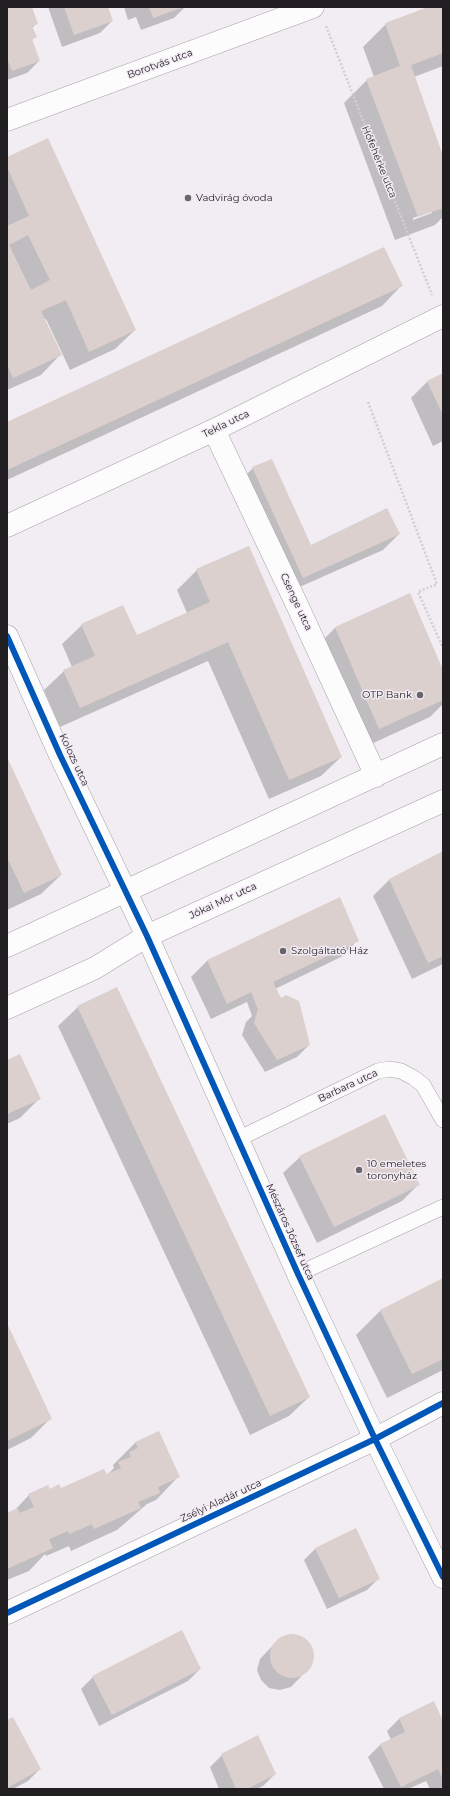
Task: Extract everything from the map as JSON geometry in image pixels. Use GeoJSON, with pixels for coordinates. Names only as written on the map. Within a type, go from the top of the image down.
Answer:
{"type":"FeatureCollection","features":[{"type":"Feature","properties":{"kind":"street","name":"Borotvás utca"},"geometry":{"type":"LineString","coordinates":[[7,120],[319,14]]}},
{"type":"Feature","properties":{"kind":"street","name":"Tekla utca"},"geometry":{"type":"LineString","coordinates":[[7,526],[214,430],[442,316]]}},
{"type":"Feature","properties":{"kind":"street","name":"Csenge utca"},"geometry":{"type":"LineString","coordinates":[[214,430],[302,614],[376,776]]}},
{"type":"Feature","properties":{"kind":"street","name":"Kolozs utca"},"geometry":{"type":"LineString","coordinates":[[7,636],[60,755],[125,892]]}},
{"type":"Feature","properties":{"kind":"street"},"geometry":{"type":"LineString","coordinates":[[7,946],[443,744]]}},
{"type":"Feature","properties":{"kind":"street","name":"Jókai Mór utca"},"geometry":{"type":"LineString","coordinates":[[7,1008],[95,968],[147,936],[443,801]]}},
{"type":"Feature","properties":{"kind":"street","name":"Mészáros József utca"},"geometry":{"type":"LineString","coordinates":[[125,892],[147,936],[298,1274],[375,1439],[443,1577]]}},
{"type":"Feature","properties":{"kind":"street","name":"Zsélyi Aladár utca"},"geometry":{"type":"LineString","coordinates":[[7,1613],[375,1439],[443,1403]]}},
{"type":"Feature","properties":{"kind":"lane","name":"Barbara utca"},"geometry":{"type":"LineString","coordinates":[[238,1139],[378,1071],[389,1069],[401,1071],[423,1085],[443,1120]]}},
{"type":"Feature","properties":{"kind":"lane"},"geometry":{"type":"LineString","coordinates":[[298,1274],[443,1207]]}},
{"type":"Feature","properties":{"kind":"path"},"geometry":{"type":"LineString","coordinates":[[368,402],[436,584],[418,592],[443,648]]}},
{"type":"Feature","properties":{"kind":"building"},"geometry":{"type":"Polygon","coordinates":[[[7,7],[32,7],[38,24],[32,26],[37,37],[32,39],[40,61],[12,71],[7,58],[7,7]]]}},
{"type":"Feature","properties":{"kind":"building"},"geometry":{"type":"Polygon","coordinates":[[[64,7],[108,7],[113,21],[74,35],[64,7]]]}},
{"type":"Feature","properties":{"kind":"building"},"geometry":{"type":"Polygon","coordinates":[[[149,7],[184,7],[153,18],[149,7]]]}},
{"type":"Feature","properties":{"kind":"building"},"geometry":{"type":"Polygon","coordinates":[[[428,7],[443,7],[443,53],[411,65],[443,156],[443,208],[418,217],[366,79],[400,66],[385,23],[428,7]]]}},
{"type":"Feature","properties":{"kind":"building"},"geometry":{"type":"Polygon","coordinates":[[[48,138],[136,330],[89,352],[66,300],[41,311],[62,355],[13,378],[7,364],[7,226],[29,216],[7,167],[7,157],[48,138]],[[28,235],[9,245],[31,290],[50,280],[28,235]]]}},
{"type":"Feature","properties":{"kind":"building"},"geometry":{"type":"Polygon","coordinates":[[[384,247],[403,286],[7,470],[7,422],[384,247]]]}},
{"type":"Feature","properties":{"kind":"building"},"geometry":{"type":"Polygon","coordinates":[[[443,373],[443,415],[427,381],[443,373]]]}},
{"type":"Feature","properties":{"kind":"building"},"geometry":{"type":"Polygon","coordinates":[[[272,459],[311,545],[387,508],[400,534],[303,578],[252,467],[272,459]]]}},
{"type":"Feature","properties":{"kind":"building"},"geometry":{"type":"Polygon","coordinates":[[[249,546],[342,757],[289,780],[228,642],[80,708],[63,670],[95,656],[81,624],[123,605],[137,635],[210,602],[196,569],[249,546]]]}},
{"type":"Feature","properties":{"kind":"building"},"geometry":{"type":"Polygon","coordinates":[[[410,593],[443,670],[443,700],[379,729],[335,627],[410,593]]]}},
{"type":"Feature","properties":{"kind":"building"},"geometry":{"type":"Polygon","coordinates":[[[7,757],[62,875],[24,893],[7,857],[7,757]]]}},
{"type":"Feature","properties":{"kind":"building"},"geometry":{"type":"Polygon","coordinates":[[[443,851],[443,956],[428,963],[389,879],[443,851]]]}},
{"type":"Feature","properties":{"kind":"building","name":"Szolgáltató Ház"},"geometry":{"type":"Polygon","coordinates":[[[340,897],[359,941],[273,982],[281,998],[286,995],[299,1001],[310,1045],[277,1060],[254,1023],[258,1009],[251,992],[227,1004],[207,960],[340,897]]]}},
{"type":"Feature","properties":{"kind":"building"},"geometry":{"type":"Polygon","coordinates":[[[117,987],[310,1397],[270,1416],[77,1006],[117,987]]]}},
{"type":"Feature","properties":{"kind":"building"},"geometry":{"type":"Polygon","coordinates":[[[20,1054],[41,1099],[7,1114],[7,1060],[20,1054]]]}},
{"type":"Feature","properties":{"kind":"building","name":"10 emeletes toronyház"},"geometry":{"type":"Polygon","coordinates":[[[385,1114],[420,1185],[334,1227],[299,1156],[385,1114]]]}},
{"type":"Feature","properties":{"kind":"building"},"geometry":{"type":"Polygon","coordinates":[[[443,1278],[443,1359],[412,1374],[380,1310],[443,1278]]]}},
{"type":"Feature","properties":{"kind":"building"},"geometry":{"type":"Polygon","coordinates":[[[7,1323],[52,1419],[7,1441],[7,1323]]]}},
{"type":"Feature","properties":{"kind":"building"},"geometry":{"type":"Polygon","coordinates":[[[159,1431],[180,1477],[158,1487],[160,1493],[138,1502],[141,1508],[94,1529],[92,1524],[69,1534],[68,1531],[49,1539],[53,1548],[7,1569],[7,1513],[17,1508],[20,1513],[34,1507],[28,1494],[48,1485],[50,1489],[59,1484],[61,1488],[104,1469],[107,1474],[121,1468],[118,1462],[131,1457],[129,1452],[138,1448],[135,1442],[159,1431]]]}},
{"type":"Feature","properties":{"kind":"building"},"geometry":{"type":"Polygon","coordinates":[[[356,1528],[380,1579],[339,1598],[315,1548],[356,1528]]]}},
{"type":"Feature","properties":{"kind":"building"},"geometry":{"type":"Polygon","coordinates":[[[182,1630],[201,1669],[112,1715],[92,1676],[182,1630]]]}},
{"type":"Feature","properties":{"kind":"building"},"geometry":{"type":"Polygon","coordinates":[[[296,1634],[301,1635],[308,1640],[313,1647],[313,1665],[308,1672],[301,1677],[288,1678],[283,1677],[276,1672],[271,1665],[270,1652],[271,1647],[276,1640],[283,1635],[296,1634]]]}},
{"type":"Feature","properties":{"kind":"building"},"geometry":{"type":"Polygon","coordinates":[[[434,1701],[443,1721],[443,1780],[438,1769],[401,1787],[380,1744],[405,1732],[399,1718],[434,1701]]]}},
{"type":"Feature","properties":{"kind":"building"},"geometry":{"type":"Polygon","coordinates":[[[13,1717],[41,1769],[7,1788],[7,1720],[13,1717]]]}},
{"type":"Feature","properties":{"kind":"building"},"geometry":{"type":"Polygon","coordinates":[[[258,1735],[276,1774],[247,1789],[236,1789],[221,1754],[258,1735]]]}},
{"type":"Feature","properties":{"kind":"cycle path"},"geometry":{"type":"LineString","coordinates":[[7,636],[60,755],[147,936],[298,1274],[375,1439],[443,1577]]}},
{"type":"Feature","properties":{"kind":"cycle path"},"geometry":{"type":"LineString","coordinates":[[7,1613],[375,1439],[443,1403]]}},
{"type":"Feature","properties":{"kind":"place","name":"Vadvirág óvoda"},"geometry":{"type":"Point","coordinates":[188,198]}},
{"type":"Feature","properties":{"kind":"place","name":"OTP Bank"},"geometry":{"type":"Point","coordinates":[420,695]}},
{"type":"Feature","properties":{"kind":"place","name":"Szolgáltató Ház"},"geometry":{"type":"Point","coordinates":[283,951]}},
{"type":"Feature","properties":{"kind":"place","name":"10 emeletes toronyház"},"geometry":{"type":"Point","coordinates":[359,1170]}}]}
